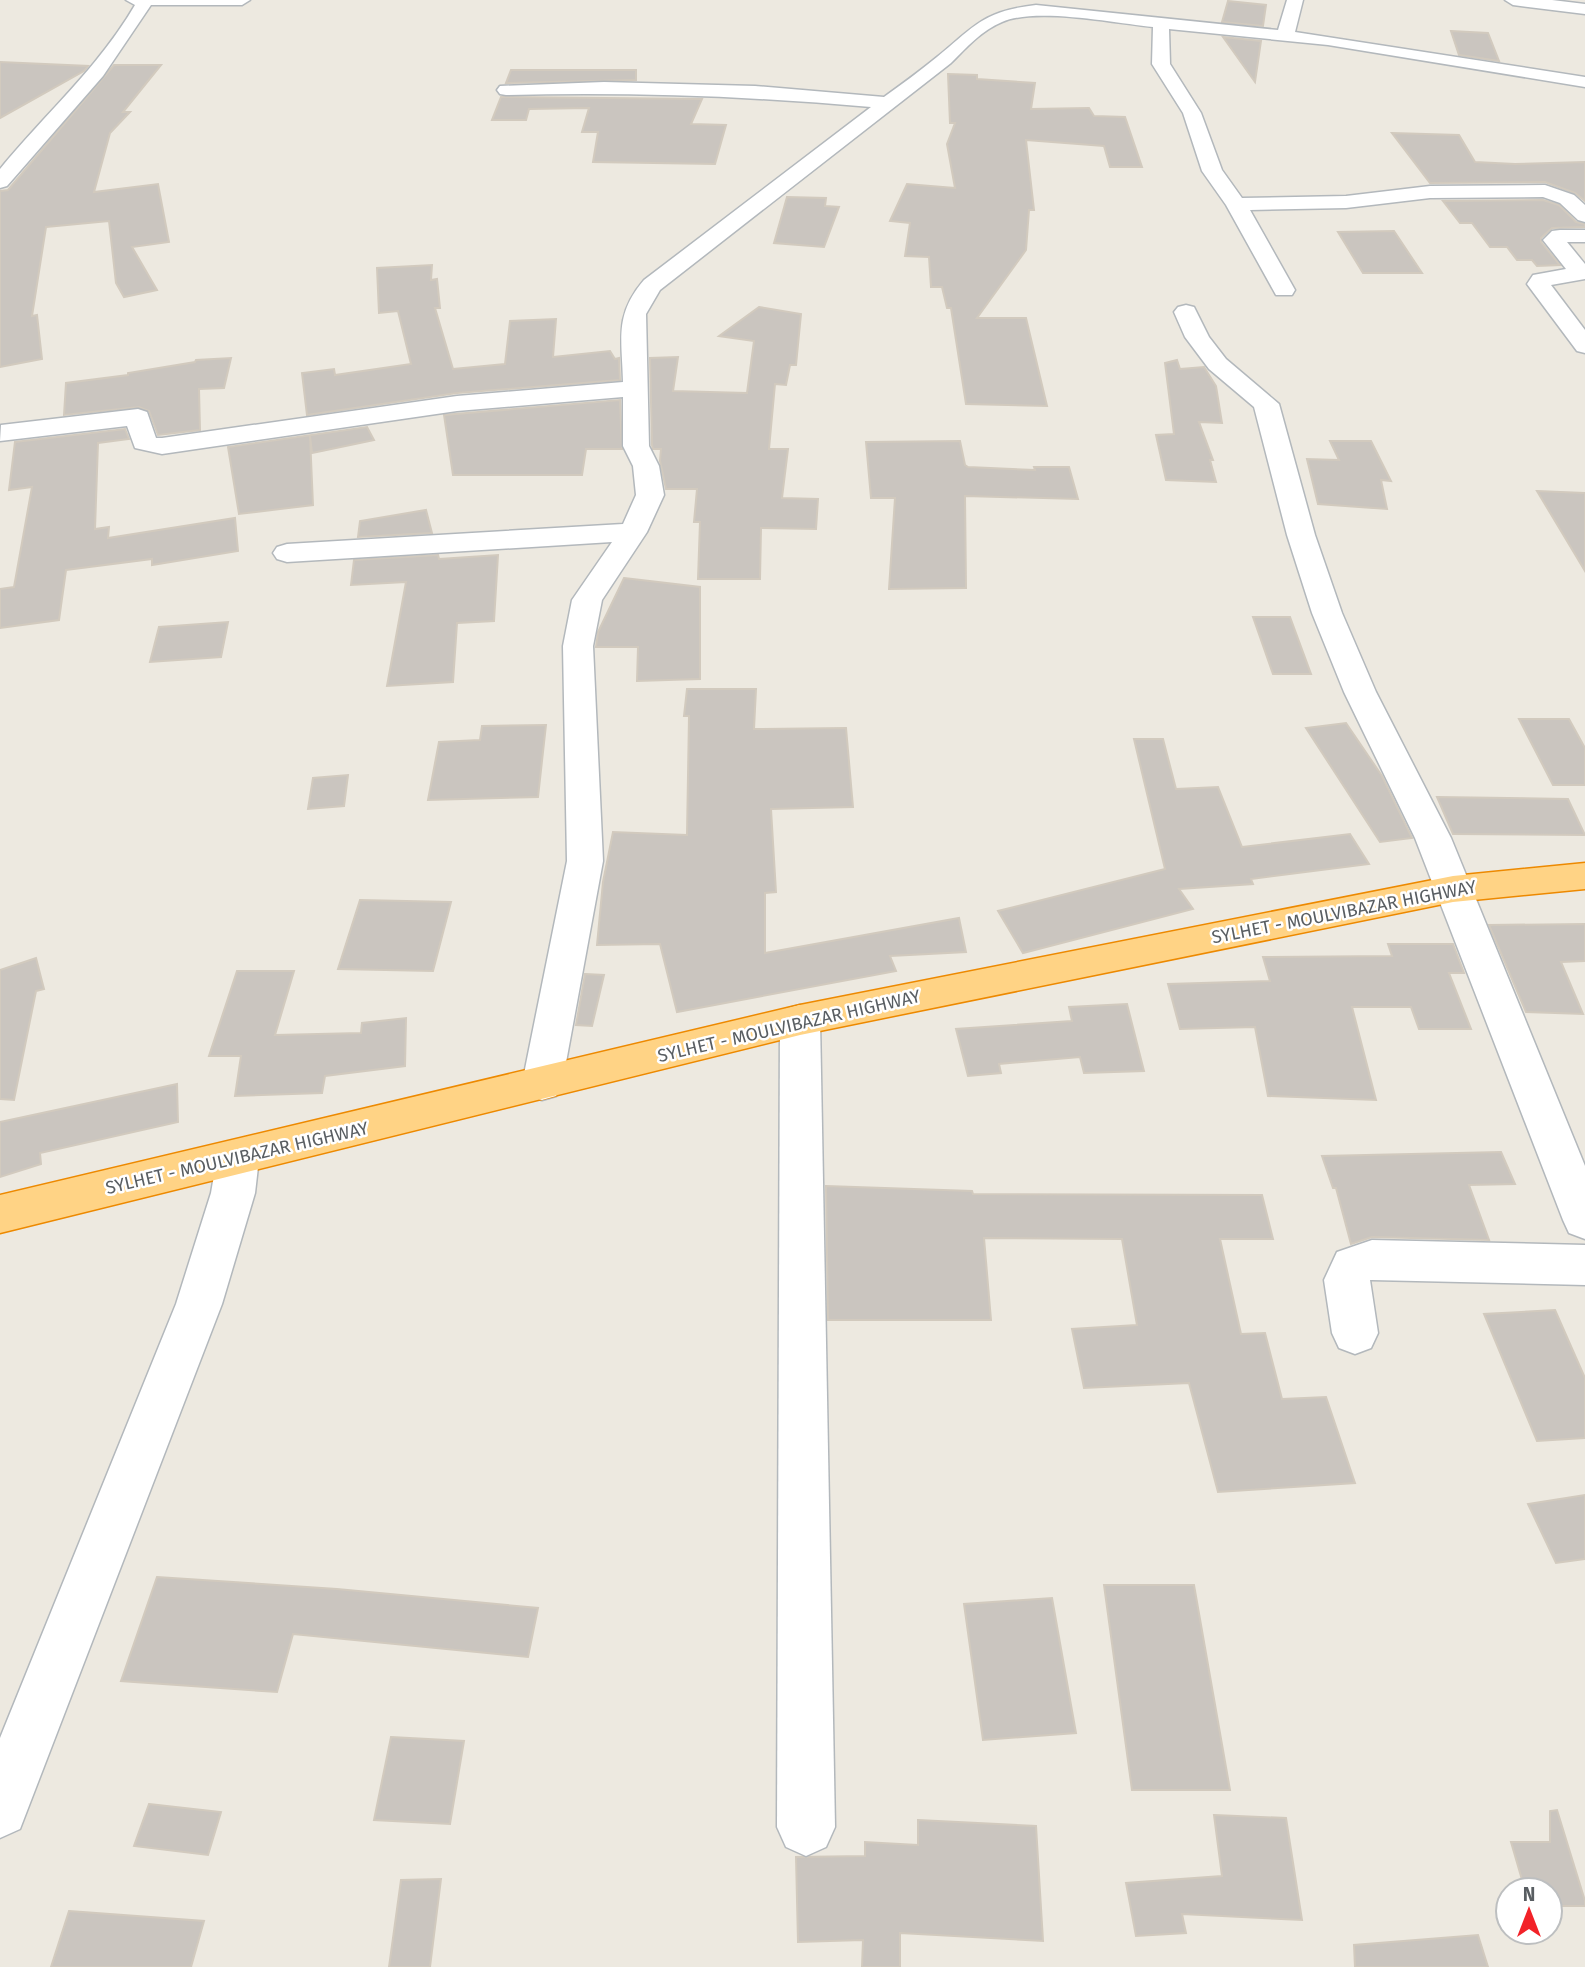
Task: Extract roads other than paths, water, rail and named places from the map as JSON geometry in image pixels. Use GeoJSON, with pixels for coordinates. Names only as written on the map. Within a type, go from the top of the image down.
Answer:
{"type":"FeatureCollection","features":[{"type":"Feature","properties":{"kind":"highway","name":"SYLHET - MOULVIBAZAR HIGHWAY"},"geometry":{"type":"LineString","coordinates":[[0,1214],[800,1020],[1453,888],[1585,876]]}},
{"type":"Feature","properties":{"kind":"street"},"geometry":{"type":"LineString","coordinates":[[134,0],[242,0]]}},
{"type":"Feature","properties":{"kind":"street"},"geometry":{"type":"LineString","coordinates":[[1285,36],[1294,0]]}},
{"type":"Feature","properties":{"kind":"street"},"geometry":{"type":"LineString","coordinates":[[1513,0],[1585,9]]}},
{"type":"Feature","properties":{"kind":"street"},"geometry":{"type":"LineString","coordinates":[[0,182],[130,32],[146,1]]}},
{"type":"Feature","properties":{"kind":"street"},"geometry":{"type":"LineString","coordinates":[[542,1084],[585,861],[578,646],[587,600],[633,532],[650,495],[646,466],[636,446],[634,314],[641,298],[652,285],[945,59],[984,22],[1019,11],[1036,10],[1373,47],[1585,82]]}},
{"type":"Feature","properties":{"kind":"street"},"geometry":{"type":"LineString","coordinates":[[1161,23],[1161,64],[1192,113],[1212,171],[1236,204],[1284,290]]}},
{"type":"Feature","properties":{"kind":"street"},"geometry":{"type":"LineString","coordinates":[[506,90],[604,87],[755,91],[889,103]]}},
{"type":"Feature","properties":{"kind":"street"},"geometry":{"type":"LineString","coordinates":[[1236,204],[1346,202],[1430,192],[1545,191],[1567,199],[1585,216]]}},
{"type":"Feature","properties":{"kind":"street"},"geometry":{"type":"LineString","coordinates":[[1585,236],[1560,236],[1554,240],[1579,271],[1578,274],[1541,280],[1538,284],[1585,346]]}},
{"type":"Feature","properties":{"kind":"street"},"geometry":{"type":"LineString","coordinates":[[1186,312],[1189,325],[1229,377],[1252,390],[1266,404],[1301,535],[1328,613],[1360,692],[1433,838],[1585,1220]]}},
{"type":"Feature","properties":{"kind":"street"},"geometry":{"type":"LineString","coordinates":[[0,440],[0,431],[138,417],[144,442],[162,446],[541,393],[635,389]]}},
{"type":"Feature","properties":{"kind":"street"},"geometry":{"type":"LineString","coordinates":[[287,553],[633,532]]}},
{"type":"Feature","properties":{"kind":"street"},"geometry":{"type":"LineString","coordinates":[[800,1020],[806,1827]]}},
{"type":"Feature","properties":{"kind":"street"},"geometry":{"type":"LineString","coordinates":[[0,1809],[199,1304],[233,1194],[238,1158]]}},
{"type":"Feature","properties":{"kind":"street"},"geometry":{"type":"LineString","coordinates":[[1355,1333],[1346,1280],[1353,1266],[1372,1260],[1585,1265]]}}]}
